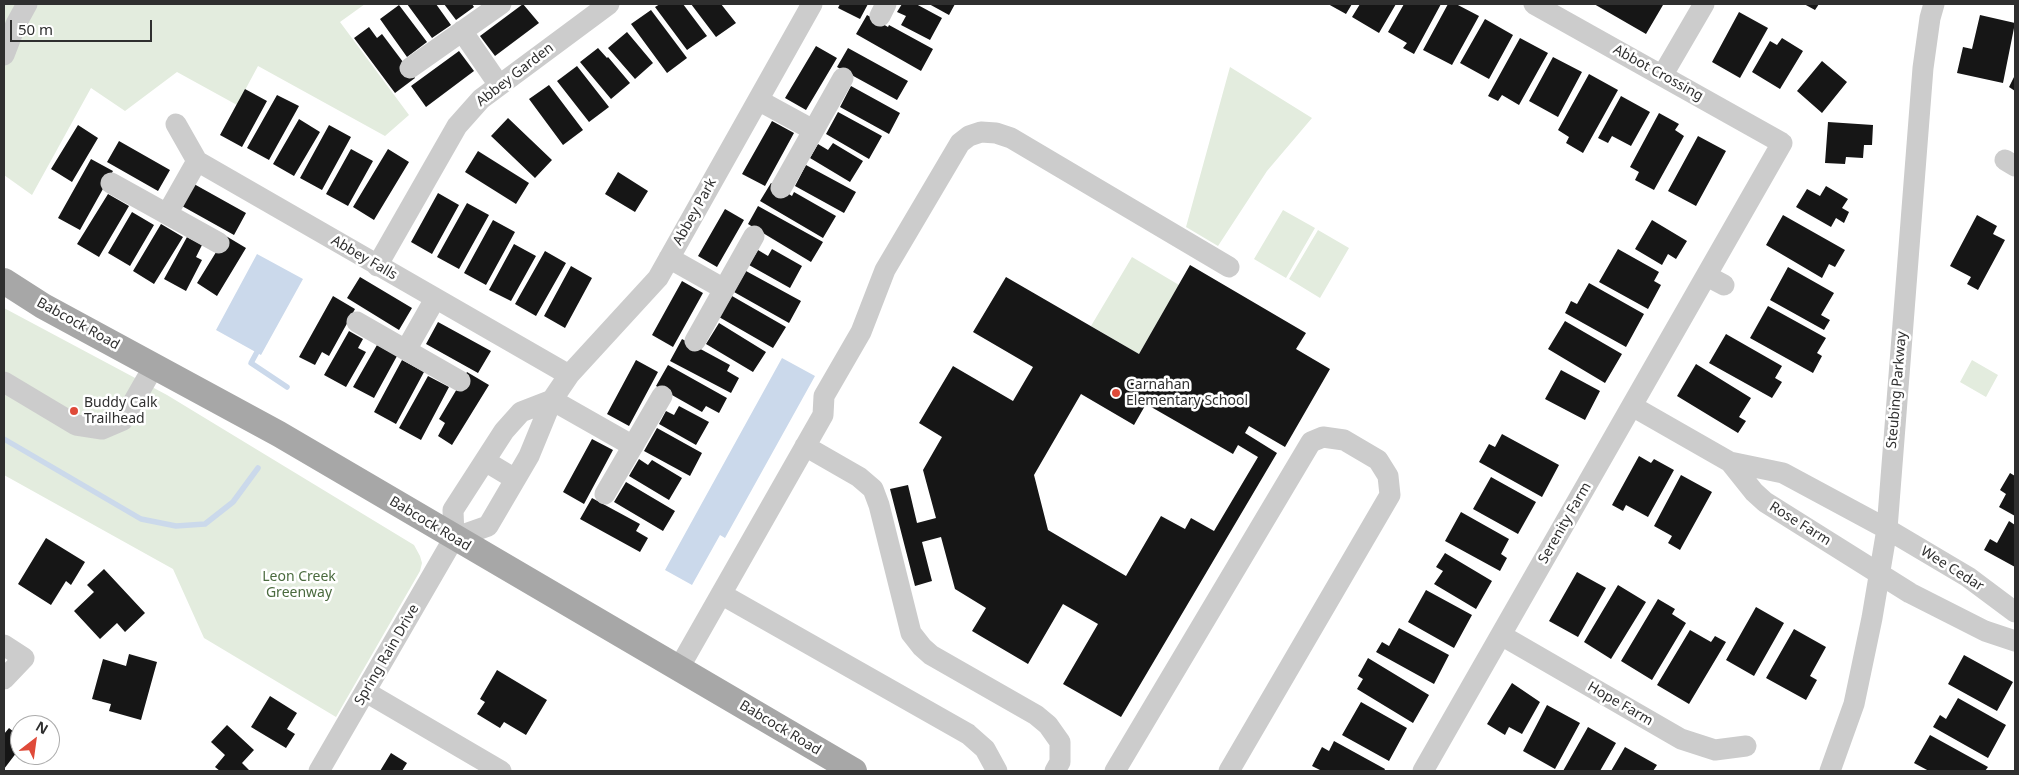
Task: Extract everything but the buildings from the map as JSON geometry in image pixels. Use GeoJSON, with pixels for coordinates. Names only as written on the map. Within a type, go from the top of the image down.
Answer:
{"type":"FeatureCollection","features":[{"type":"Feature","properties":{"kind":"main road","name":"Babcock Road"},"geometry":{"type":"LineString","coordinates":[[4,281],[43,306],[279,434],[854,771]]}},
{"type":"Feature","properties":{"kind":"street"},"geometry":{"type":"LineString","coordinates":[[4,55],[16,24],[27,4]]}},
{"type":"Feature","properties":{"kind":"street"},"geometry":{"type":"LineString","coordinates":[[410,68],[501,4]]}},
{"type":"Feature","properties":{"kind":"street","name":"Abbey Garden"},"geometry":{"type":"LineString","coordinates":[[377,266],[457,126],[481,98],[609,4]]}},
{"type":"Feature","properties":{"kind":"street","name":"Abbey Park"},"geometry":{"type":"LineString","coordinates":[[454,538],[488,526],[529,456],[552,400],[569,375],[658,278],[812,4]]}},
{"type":"Feature","properties":{"kind":"street","name":"Abbot Crossing"},"geometry":{"type":"LineString","coordinates":[[1534,4],[1782,143]]}},
{"type":"Feature","properties":{"kind":"street"},"geometry":{"type":"LineString","coordinates":[[1662,76],[1704,4]]}},
{"type":"Feature","properties":{"kind":"street","name":"Steubing Parkway"},"geometry":{"type":"LineString","coordinates":[[1830,771],[1854,704],[1887,529],[1923,68],[1930,18],[1934,4]]}},
{"type":"Feature","properties":{"kind":"street"},"geometry":{"type":"LineString","coordinates":[[462,31],[499,85]]}},
{"type":"Feature","properties":{"kind":"street"},"geometry":{"type":"LineString","coordinates":[[781,188],[843,78]]}},
{"type":"Feature","properties":{"kind":"street"},"geometry":{"type":"LineString","coordinates":[[758,100],[814,130]]}},
{"type":"Feature","properties":{"kind":"street"},"geometry":{"type":"LineString","coordinates":[[167,214],[197,161],[176,124]]}},
{"type":"Feature","properties":{"kind":"street"},"geometry":{"type":"LineString","coordinates":[[679,668],[823,415],[824,396],[861,332],[885,270],[960,143],[969,136],[981,132],[996,133],[1012,138],[1229,267]]}},
{"type":"Feature","properties":{"kind":"street","name":"Serenity Farm"},"geometry":{"type":"LineString","coordinates":[[1423,771],[1632,406],[1715,280],[1782,143]]}},
{"type":"Feature","properties":{"kind":"street","name":"Abbey Falls"},"geometry":{"type":"LineString","coordinates":[[197,161],[569,375]]}},
{"type":"Feature","properties":{"kind":"street"},"geometry":{"type":"LineString","coordinates":[[111,183],[219,243]]}},
{"type":"Feature","properties":{"kind":"street"},"geometry":{"type":"LineString","coordinates":[[695,341],[754,236]]}},
{"type":"Feature","properties":{"kind":"street"},"geometry":{"type":"LineString","coordinates":[[669,258],[724,289]]}},
{"type":"Feature","properties":{"kind":"street"},"geometry":{"type":"LineString","coordinates":[[406,350],[435,299]]}},
{"type":"Feature","properties":{"kind":"street"},"geometry":{"type":"LineString","coordinates":[[357,322],[460,381]]}},
{"type":"Feature","properties":{"kind":"street"},"geometry":{"type":"LineString","coordinates":[[4,382],[76,425],[102,429],[123,420],[154,366]]}},
{"type":"Feature","properties":{"kind":"street"},"geometry":{"type":"LineString","coordinates":[[605,494],[662,396]]}},
{"type":"Feature","properties":{"kind":"street"},"geometry":{"type":"LineString","coordinates":[[454,538],[453,510],[504,431],[520,412],[552,400],[633,446]]}},
{"type":"Feature","properties":{"kind":"street","name":"Rose Farm"},"geometry":{"type":"LineString","coordinates":[[1632,406],[1730,462],[1783,473],[1887,529]]}},
{"type":"Feature","properties":{"kind":"street"},"geometry":{"type":"LineString","coordinates":[[1115,771],[1311,442],[1324,437],[1344,440],[1378,460],[1388,476],[1390,495],[1229,771]]}},
{"type":"Feature","properties":{"kind":"street"},"geometry":{"type":"LineString","coordinates":[[805,446],[859,477],[873,489],[879,505],[911,633],[922,648],[1048,724],[1060,742],[1060,762],[1055,771]]}},
{"type":"Feature","properties":{"kind":"street"},"geometry":{"type":"LineString","coordinates":[[485,461],[515,479]]}},
{"type":"Feature","properties":{"kind":"street","name":"Rose Farm"},"geometry":{"type":"LineString","coordinates":[[1730,462],[1754,492],[1765,502],[1880,574]]}},
{"type":"Feature","properties":{"kind":"street","name":"Wee Cedar"},"geometry":{"type":"LineString","coordinates":[[1887,529],[1968,577],[2015,612]]}},
{"type":"Feature","properties":{"kind":"street","name":"Spring Rain Drive"},"geometry":{"type":"LineString","coordinates":[[319,771],[454,538]]}},
{"type":"Feature","properties":{"kind":"street"},"geometry":{"type":"LineString","coordinates":[[1880,574],[1910,593],[1985,631],[2015,641]]}},
{"type":"Feature","properties":{"kind":"street"},"geometry":{"type":"LineString","coordinates":[[721,594],[968,734],[986,749],[997,771]]}},
{"type":"Feature","properties":{"kind":"street","name":"Hope Farm"},"geometry":{"type":"LineString","coordinates":[[1501,635],[1681,739],[1715,750],[1746,746]]}},
{"type":"Feature","properties":{"kind":"street"},"geometry":{"type":"LineString","coordinates":[[4,645],[24,658],[4,679]]}},
{"type":"Feature","properties":{"kind":"street"},"geometry":{"type":"LineString","coordinates":[[366,692],[501,771]]}},
{"type":"Feature","properties":{"kind":"green space"},"geometry":{"type":"Polygon","coordinates":[[[4,4],[365,4],[340,22],[409,115],[385,136],[258,66],[237,105],[177,72],[125,111],[91,88],[32,195],[4,175],[4,4]]]}},
{"type":"Feature","properties":{"kind":"green space"},"geometry":{"type":"Polygon","coordinates":[[[1230,67],[1312,118],[1267,171],[1218,246],[1186,227],[1230,67]]]}},
{"type":"Feature","properties":{"kind":"green space"},"geometry":{"type":"Polygon","coordinates":[[[1283,210],[1315,228],[1286,278],[1254,259],[1283,210]]]}},
{"type":"Feature","properties":{"kind":"green space"},"geometry":{"type":"Polygon","coordinates":[[[1318,230],[1349,248],[1320,298],[1289,279],[1318,230]]]}},
{"type":"Feature","properties":{"kind":"green space"},"geometry":{"type":"Polygon","coordinates":[[[1132,257],[1179,285],[1139,354],[1091,326],[1132,257]]]}},
{"type":"Feature","properties":{"kind":"green space","name":"Leon Creek Greenway"},"geometry":{"type":"Polygon","coordinates":[[[4,308],[167,395],[414,545],[422,563],[420,571],[336,717],[204,638],[173,569],[4,475],[4,308]]]}},
{"type":"Feature","properties":{"kind":"green space"},"geometry":{"type":"Polygon","coordinates":[[[1972,360],[1998,375],[1986,397],[1960,382],[1972,360]]]}},
{"type":"Feature","properties":{"kind":"water"},"geometry":{"type":"Polygon","coordinates":[[[257,254],[303,279],[261,355],[216,330],[257,254]]]}},
{"type":"Feature","properties":{"kind":"water"},"geometry":{"type":"Polygon","coordinates":[[[782,358],[815,376],[725,538],[720,535],[692,585],[665,570],[782,358]]]}},
{"type":"Feature","properties":{"kind":"waterway"},"geometry":{"type":"LineString","coordinates":[[257,352],[251,363],[287,387]]}},
{"type":"Feature","properties":{"kind":"waterway"},"geometry":{"type":"LineString","coordinates":[[4,439],[141,519],[176,526],[205,524],[233,502],[258,468]]}},
{"type":"Feature","properties":{"kind":"place","name":"Carnahan Elementary School"},"geometry":{"type":"Point","coordinates":[1116,393]}},
{"type":"Feature","properties":{"kind":"place","name":"Buddy Calk Trailhead"},"geometry":{"type":"Point","coordinates":[74,411]}}]}
